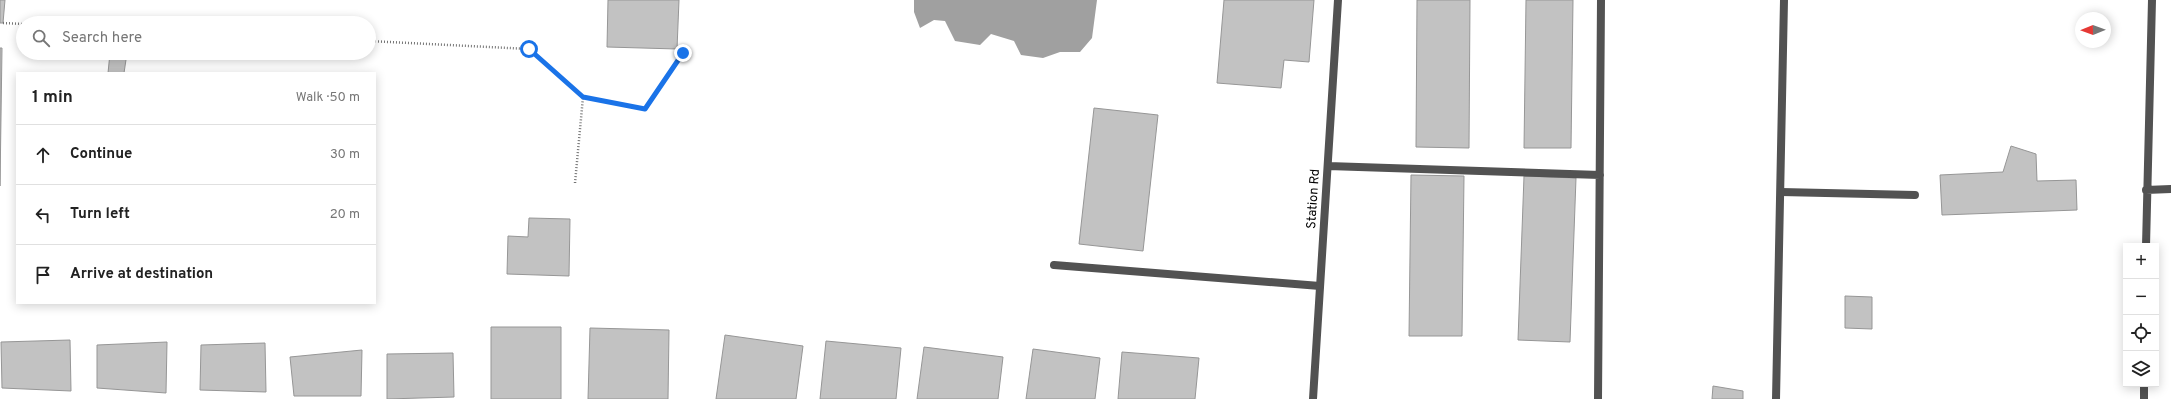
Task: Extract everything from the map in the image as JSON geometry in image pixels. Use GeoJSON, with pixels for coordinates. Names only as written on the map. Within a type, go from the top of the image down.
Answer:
{"type":"FeatureCollection","features":[{"type":"Feature","properties":{"kind":"street","name":"Station Rd"},"geometry":{"type":"LineString","coordinates":[[1313,399],[1338,0]]}},
{"type":"Feature","properties":{"kind":"street"},"geometry":{"type":"LineString","coordinates":[[1598,399],[1601,0]]}},
{"type":"Feature","properties":{"kind":"street"},"geometry":{"type":"LineString","coordinates":[[1776,399],[1784,0]]}},
{"type":"Feature","properties":{"kind":"street"},"geometry":{"type":"LineString","coordinates":[[2146,243],[2146,190],[2152,0]]}},
{"type":"Feature","properties":{"kind":"street"},"geometry":{"type":"LineString","coordinates":[[1328,166],[1600,175]]}},
{"type":"Feature","properties":{"kind":"street"},"geometry":{"type":"LineString","coordinates":[[2146,190],[2171,189]]}},
{"type":"Feature","properties":{"kind":"street"},"geometry":{"type":"LineString","coordinates":[[1781,192],[1915,195]]}},
{"type":"Feature","properties":{"kind":"street"},"geometry":{"type":"LineString","coordinates":[[1054,265],[1320,286]]}},
{"type":"Feature","properties":{"kind":"street"},"geometry":{"type":"LineString","coordinates":[[2144,387],[2144,399]]}},
{"type":"Feature","properties":{"kind":"path"},"geometry":{"type":"LineString","coordinates":[[3,23],[16,24]]}},
{"type":"Feature","properties":{"kind":"path"},"geometry":{"type":"LineString","coordinates":[[376,41],[529,49],[583,97],[645,109],[683,53]]}},
{"type":"Feature","properties":{"kind":"path"},"geometry":{"type":"LineString","coordinates":[[575,183],[583,97]]}},
{"type":"Feature","properties":{"kind":"shaded area"},"geometry":{"type":"Polygon","coordinates":[[[914,0],[1097,0],[1092,38],[1080,52],[1060,52],[1043,58],[1021,55],[1014,41],[991,34],[980,45],[955,41],[945,21],[934,20],[920,28],[914,12],[914,0]]]}},
{"type":"Feature","properties":{"kind":"building"},"geometry":{"type":"Polygon","coordinates":[[[0,0],[5,0],[3,23],[0,23],[0,0]]]}},
{"type":"Feature","properties":{"kind":"building"},"geometry":{"type":"Polygon","coordinates":[[[608,0],[679,0],[677,49],[607,47],[608,0]]]}},
{"type":"Feature","properties":{"kind":"building"},"geometry":{"type":"Polygon","coordinates":[[[1224,0],[1314,0],[1309,62],[1284,60],[1281,88],[1217,83],[1224,0]]]}},
{"type":"Feature","properties":{"kind":"building"},"geometry":{"type":"Polygon","coordinates":[[[1417,0],[1470,0],[1469,148],[1416,147],[1417,0]]]}},
{"type":"Feature","properties":{"kind":"building"},"geometry":{"type":"Polygon","coordinates":[[[1526,0],[1573,0],[1571,148],[1524,148],[1526,0]]]}},
{"type":"Feature","properties":{"kind":"building"},"geometry":{"type":"Polygon","coordinates":[[[0,48],[2,48],[0,186],[0,48]]]}},
{"type":"Feature","properties":{"kind":"building"},"geometry":{"type":"Polygon","coordinates":[[[109,60],[126,60],[124,72],[108,72],[109,60]]]}},
{"type":"Feature","properties":{"kind":"building"},"geometry":{"type":"Polygon","coordinates":[[[1094,108],[1158,115],[1143,251],[1079,244],[1094,108]]]}},
{"type":"Feature","properties":{"kind":"building"},"geometry":{"type":"Polygon","coordinates":[[[2011,146],[2036,154],[2037,181],[2076,180],[2077,210],[1942,215],[1940,175],[2003,172],[2011,146]]]}},
{"type":"Feature","properties":{"kind":"building"},"geometry":{"type":"Polygon","coordinates":[[[1411,175],[1464,176],[1462,336],[1409,336],[1411,175]]]}},
{"type":"Feature","properties":{"kind":"building"},"geometry":{"type":"Polygon","coordinates":[[[1524,176],[1576,178],[1570,342],[1518,340],[1524,176]]]}},
{"type":"Feature","properties":{"kind":"building"},"geometry":{"type":"Polygon","coordinates":[[[529,218],[570,219],[569,276],[507,274],[508,236],[528,237],[529,218]]]}},
{"type":"Feature","properties":{"kind":"building"},"geometry":{"type":"Polygon","coordinates":[[[1845,296],[1872,297],[1872,329],[1845,328],[1845,296]]]}},
{"type":"Feature","properties":{"kind":"building"},"geometry":{"type":"Polygon","coordinates":[[[491,327],[561,327],[561,399],[491,399],[491,327]]]}},
{"type":"Feature","properties":{"kind":"building"},"geometry":{"type":"Polygon","coordinates":[[[590,328],[669,330],[668,399],[588,399],[590,328]]]}},
{"type":"Feature","properties":{"kind":"building"},"geometry":{"type":"Polygon","coordinates":[[[725,335],[803,346],[796,399],[716,399],[725,335]]]}},
{"type":"Feature","properties":{"kind":"building"},"geometry":{"type":"Polygon","coordinates":[[[70,340],[71,391],[2,388],[1,342],[70,340]]]}},
{"type":"Feature","properties":{"kind":"building"},"geometry":{"type":"Polygon","coordinates":[[[826,341],[901,348],[896,399],[820,399],[826,341]]]}},
{"type":"Feature","properties":{"kind":"building"},"geometry":{"type":"Polygon","coordinates":[[[167,342],[166,393],[97,388],[97,345],[167,342]]]}},
{"type":"Feature","properties":{"kind":"building"},"geometry":{"type":"Polygon","coordinates":[[[265,343],[266,392],[200,390],[201,345],[265,343]]]}},
{"type":"Feature","properties":{"kind":"building"},"geometry":{"type":"Polygon","coordinates":[[[924,347],[1003,357],[998,399],[917,399],[924,347]]]}},
{"type":"Feature","properties":{"kind":"building"},"geometry":{"type":"Polygon","coordinates":[[[1033,349],[1100,358],[1095,399],[1026,399],[1033,349]]]}},
{"type":"Feature","properties":{"kind":"building"},"geometry":{"type":"Polygon","coordinates":[[[362,350],[361,396],[294,396],[290,357],[362,350]]]}},
{"type":"Feature","properties":{"kind":"building"},"geometry":{"type":"Polygon","coordinates":[[[1122,352],[1199,358],[1195,399],[1118,399],[1122,352]]]}},
{"type":"Feature","properties":{"kind":"building"},"geometry":{"type":"Polygon","coordinates":[[[453,353],[454,397],[387,399],[387,354],[453,353]]]}},
{"type":"Feature","properties":{"kind":"building"},"geometry":{"type":"Polygon","coordinates":[[[1713,386],[1743,391],[1743,399],[1712,399],[1713,386]]]}},
{"type":"Feature","properties":{"kind":"route"},"geometry":{"type":"LineString","coordinates":[[529,49],[583,97],[645,109],[683,53]]}}]}
